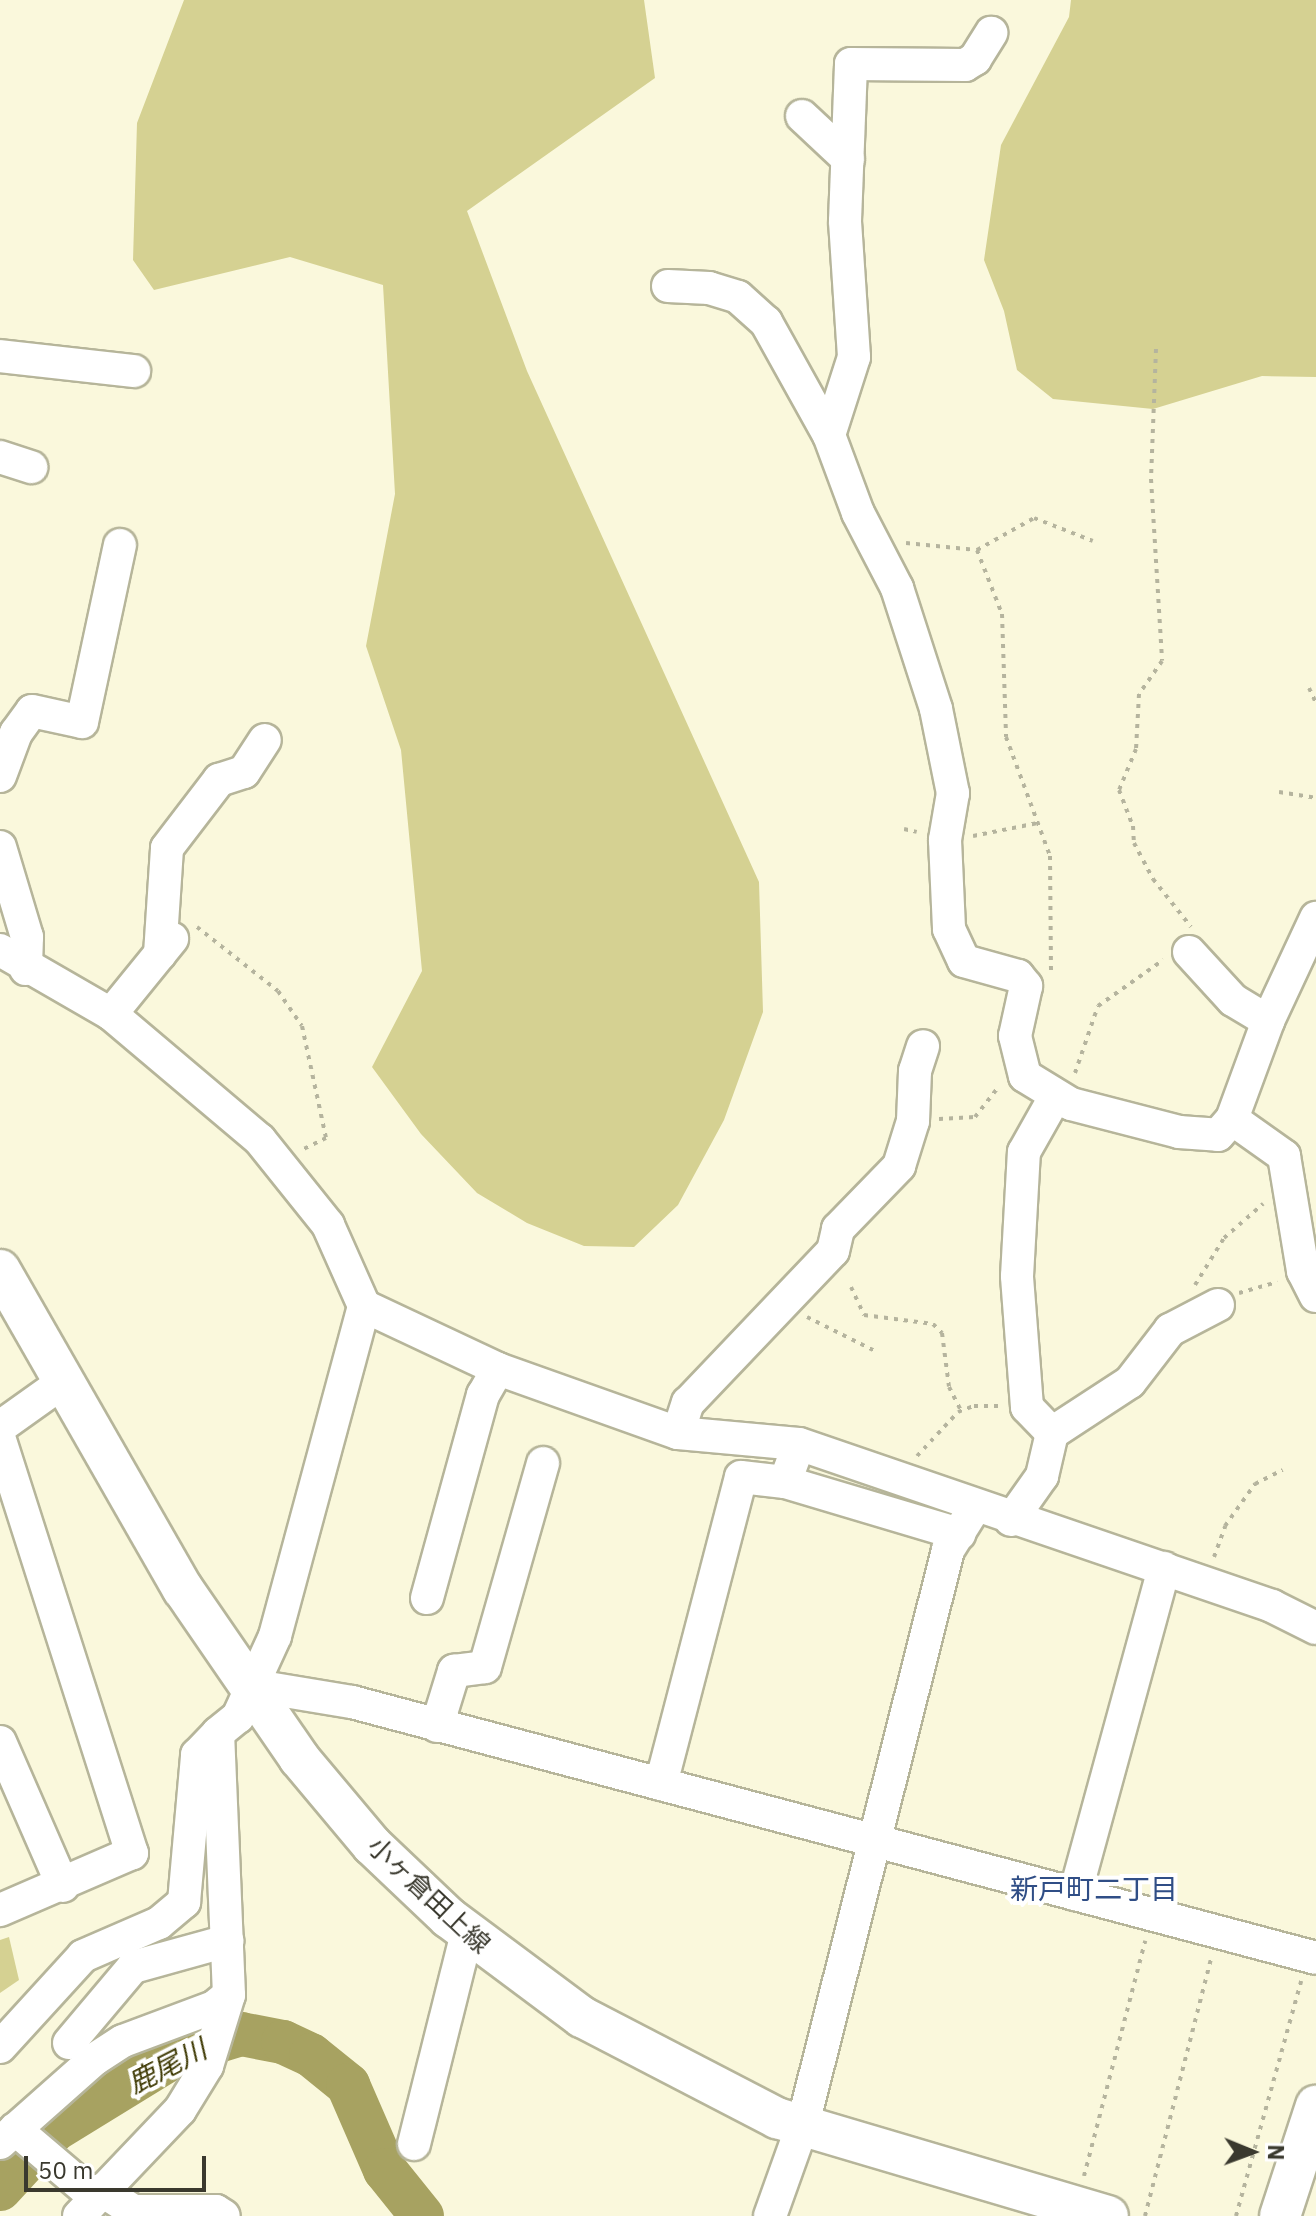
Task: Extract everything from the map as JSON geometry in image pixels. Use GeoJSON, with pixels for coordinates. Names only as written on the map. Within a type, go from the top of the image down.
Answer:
{"type":"FeatureCollection","features":[{"type":"Feature","properties":{"kind":"main road","name":"小ヶ倉田上線"},"geometry":{"type":"LineString","coordinates":[[0,1270],[66,1380],[183,1589],[299,1758],[372,1845],[467,1933],[582,2017],[712,2087],[803,2124],[1092,2211]]}},
{"type":"Feature","properties":{"kind":"main road"},"geometry":{"type":"LineString","coordinates":[[1280,2216],[1316,2106]]}},
{"type":"Feature","properties":{"kind":"street"},"geometry":{"type":"LineString","coordinates":[[829,435],[854,357],[845,221],[851,64],[965,65],[975,59],[991,33]]}},
{"type":"Feature","properties":{"kind":"street"},"geometry":{"type":"LineString","coordinates":[[802,116],[848,159]]}},
{"type":"Feature","properties":{"kind":"street"},"geometry":{"type":"LineString","coordinates":[[668,286],[709,288],[738,297],[772,332],[829,435],[858,513],[876,540],[925,668],[951,770],[951,815],[945,840],[949,929],[964,961],[1018,976],[1025,983],[1015,1036],[1021,1067],[1055,1097],[1203,1136],[1218,1135],[1232,1119],[1268,1021],[1316,918]]}},
{"type":"Feature","properties":{"kind":"street"},"geometry":{"type":"LineString","coordinates":[[0,356],[134,371]]}},
{"type":"Feature","properties":{"kind":"street"},"geometry":{"type":"LineString","coordinates":[[0,457],[31,467]]}},
{"type":"Feature","properties":{"kind":"street"},"geometry":{"type":"LineString","coordinates":[[0,776],[16,733],[32,711],[82,722],[120,545]]}},
{"type":"Feature","properties":{"kind":"street"},"geometry":{"type":"LineString","coordinates":[[160,954],[167,848],[219,780],[244,772],[265,740]]}},
{"type":"Feature","properties":{"kind":"street"},"geometry":{"type":"LineString","coordinates":[[0,847],[27,937],[26,969]]}},
{"type":"Feature","properties":{"kind":"street"},"geometry":{"type":"LineString","coordinates":[[111,1014],[182,927]]}},
{"type":"Feature","properties":{"kind":"street"},"geometry":{"type":"LineString","coordinates":[[0,950],[26,969],[111,1014],[208,1091],[279,1160],[328,1225],[364,1306],[275,1636],[249,1685],[238,1717],[197,1755],[184,1902],[159,1923],[83,1956],[0,2047]]}},
{"type":"Feature","properties":{"kind":"street"},"geometry":{"type":"LineString","coordinates":[[1189,952],[1233,1000],[1268,1021]]}},
{"type":"Feature","properties":{"kind":"street"},"geometry":{"type":"LineString","coordinates":[[678,1433],[688,1403],[833,1251],[838,1229],[899,1166],[913,1121],[915,1071],[923,1046]]}},
{"type":"Feature","properties":{"kind":"street"},"geometry":{"type":"LineString","coordinates":[[1052,1433],[1027,1407],[1017,1276],[1024,1152],[1055,1097]]}},
{"type":"Feature","properties":{"kind":"street"},"geometry":{"type":"LineString","coordinates":[[1232,1119],[1284,1156],[1286,1179],[1311,1287]]}},
{"type":"Feature","properties":{"kind":"street"},"geometry":{"type":"LineString","coordinates":[[1011,1520],[1042,1476],[1052,1433],[1130,1382],[1170,1330],[1205,1298]]}},
{"type":"Feature","properties":{"kind":"street"},"geometry":{"type":"LineString","coordinates":[[364,1306],[498,1369],[678,1433],[799,1444],[898,1480],[967,1520]]}},
{"type":"Feature","properties":{"kind":"street"},"geometry":{"type":"LineString","coordinates":[[427,1598],[483,1395],[498,1369]]}},
{"type":"Feature","properties":{"kind":"street"},"geometry":{"type":"LineString","coordinates":[[0,1427],[66,1380]]}},
{"type":"Feature","properties":{"kind":"street"},"geometry":{"type":"LineString","coordinates":[[0,1440],[132,1853],[63,1886],[0,1910]]}},
{"type":"Feature","properties":{"kind":"street"},"geometry":{"type":"LineString","coordinates":[[785,1482],[799,1444]]}},
{"type":"Feature","properties":{"kind":"street"},"geometry":{"type":"LineString","coordinates":[[437,1726],[454,1671],[485,1667],[543,1463]]}},
{"type":"Feature","properties":{"kind":"street"},"geometry":{"type":"LineString","coordinates":[[661,1784],[741,1477],[785,1482],[967,1520],[1011,1520],[1205,1582],[1316,1628]]}},
{"type":"Feature","properties":{"kind":"street"},"geometry":{"type":"LineString","coordinates":[[770,2216],[803,2124],[878,1839],[948,1550],[967,1520]]}},
{"type":"Feature","properties":{"kind":"street"},"geometry":{"type":"LineString","coordinates":[[1075,1894],[1164,1568]]}},
{"type":"Feature","properties":{"kind":"street"},"geometry":{"type":"LineString","coordinates":[[249,1685],[352,1702],[878,1839],[1312,1957]]}},
{"type":"Feature","properties":{"kind":"street"},"geometry":{"type":"LineString","coordinates":[[91,2201],[180,2110],[207,2066],[229,1995],[218,1733]]}},
{"type":"Feature","properties":{"kind":"street"},"geometry":{"type":"LineString","coordinates":[[0,1742],[63,1886]]}},
{"type":"Feature","properties":{"kind":"street"},"geometry":{"type":"LineString","coordinates":[[414,2144],[467,1933]]}},
{"type":"Feature","properties":{"kind":"street"},"geometry":{"type":"LineString","coordinates":[[69,2043],[133,1967],[227,1941]]}},
{"type":"Feature","properties":{"kind":"street"},"geometry":{"type":"LineString","coordinates":[[224,2216],[216,2211],[133,2211],[91,2201],[59,2167],[7,2136],[68,2080],[123,2041],[214,2007],[229,1995]]}},
{"type":"Feature","properties":{"kind":"path"},"geometry":{"type":"LineString","coordinates":[[1055,1097],[1081,1064],[1098,1006],[1152,963],[1189,952],[1191,927],[1134,843],[1133,826],[1119,790],[1136,749],[1139,694],[1162,661],[1151,479],[1156,349]]}},
{"type":"Feature","properties":{"kind":"path"},"geometry":{"type":"LineString","coordinates":[[876,540],[977,550],[1034,518],[1093,541]]}},
{"type":"Feature","properties":{"kind":"path"},"geometry":{"type":"LineString","coordinates":[[977,550],[1002,614],[1006,737],[1050,856],[1053,974],[1025,983]]}},
{"type":"Feature","properties":{"kind":"path"},"geometry":{"type":"LineString","coordinates":[[1309,688],[1316,703]]}},
{"type":"Feature","properties":{"kind":"path"},"geometry":{"type":"LineString","coordinates":[[1279,792],[1316,798]]}},
{"type":"Feature","properties":{"kind":"path"},"geometry":{"type":"LineString","coordinates":[[182,927],[199,927],[278,991],[302,1026],[326,1138],[279,1160]]}},
{"type":"Feature","properties":{"kind":"path"},"geometry":{"type":"LineString","coordinates":[[913,1121],[975,1117],[1002,1080],[1021,1067]]}},
{"type":"Feature","properties":{"kind":"path"},"geometry":{"type":"LineString","coordinates":[[1205,1298],[1224,1238],[1286,1179]]}},
{"type":"Feature","properties":{"kind":"path"},"geometry":{"type":"LineString","coordinates":[[1205,1298],[1251,1286],[1311,1287]]}},
{"type":"Feature","properties":{"kind":"path"},"geometry":{"type":"LineString","coordinates":[[851,1287],[864,1315],[933,1324],[942,1333],[949,1387],[961,1411]]}},
{"type":"Feature","properties":{"kind":"path"},"geometry":{"type":"LineString","coordinates":[[783,1306],[875,1351]]}},
{"type":"Feature","properties":{"kind":"path"},"geometry":{"type":"LineString","coordinates":[[898,1480],[934,1433],[961,1411],[974,1406],[1027,1407]]}},
{"type":"Feature","properties":{"kind":"path"},"geometry":{"type":"LineString","coordinates":[[1205,1582],[1225,1526],[1255,1484],[1283,1470]]}},
{"type":"Feature","properties":{"kind":"path"},"geometry":{"type":"LineString","coordinates":[[1092,2211],[1152,1915]]}},
{"type":"Feature","properties":{"kind":"path"},"geometry":{"type":"LineString","coordinates":[[1145,2216],[1218,1932]]}},
{"type":"Feature","properties":{"kind":"path"},"geometry":{"type":"LineString","coordinates":[[1236,2216],[1312,1957]]}},
{"type":"Feature","properties":{"kind":"shaded area"},"geometry":{"type":"Polygon","coordinates":[[[184,0],[644,0],[655,78],[467,211],[527,371],[759,882],[763,1012],[724,1120],[678,1205],[634,1247],[584,1246],[527,1223],[477,1193],[421,1134],[372,1067],[422,971],[401,750],[366,646],[395,494],[383,285],[290,257],[154,290],[133,260],[137,123],[184,0]]]}},
{"type":"Feature","properties":{"kind":"shaded area"},"geometry":{"type":"Polygon","coordinates":[[[1071,0],[1316,0],[1316,377],[1262,376],[1153,409],[1053,399],[1017,370],[1004,311],[984,260],[1001,145],[1069,17],[1071,0]]]}},
{"type":"Feature","properties":{"kind":"shaded area"},"geometry":{"type":"Polygon","coordinates":[[[9,1937],[19,1980],[0,1993],[0,1940],[9,1937]]]}},
{"type":"Feature","properties":{"kind":"waterway","name":"鹿尾川"},"geometry":{"type":"LineString","coordinates":[[0,2189],[54,2130],[179,2053],[241,2034],[283,2042],[311,2055],[348,2085],[385,2170],[422,2216]]}},
{"type":"Feature","properties":{"kind":"district","name":"新戸町二丁目"},"geometry":{"type":"Point","coordinates":[1094,1889]}}]}
